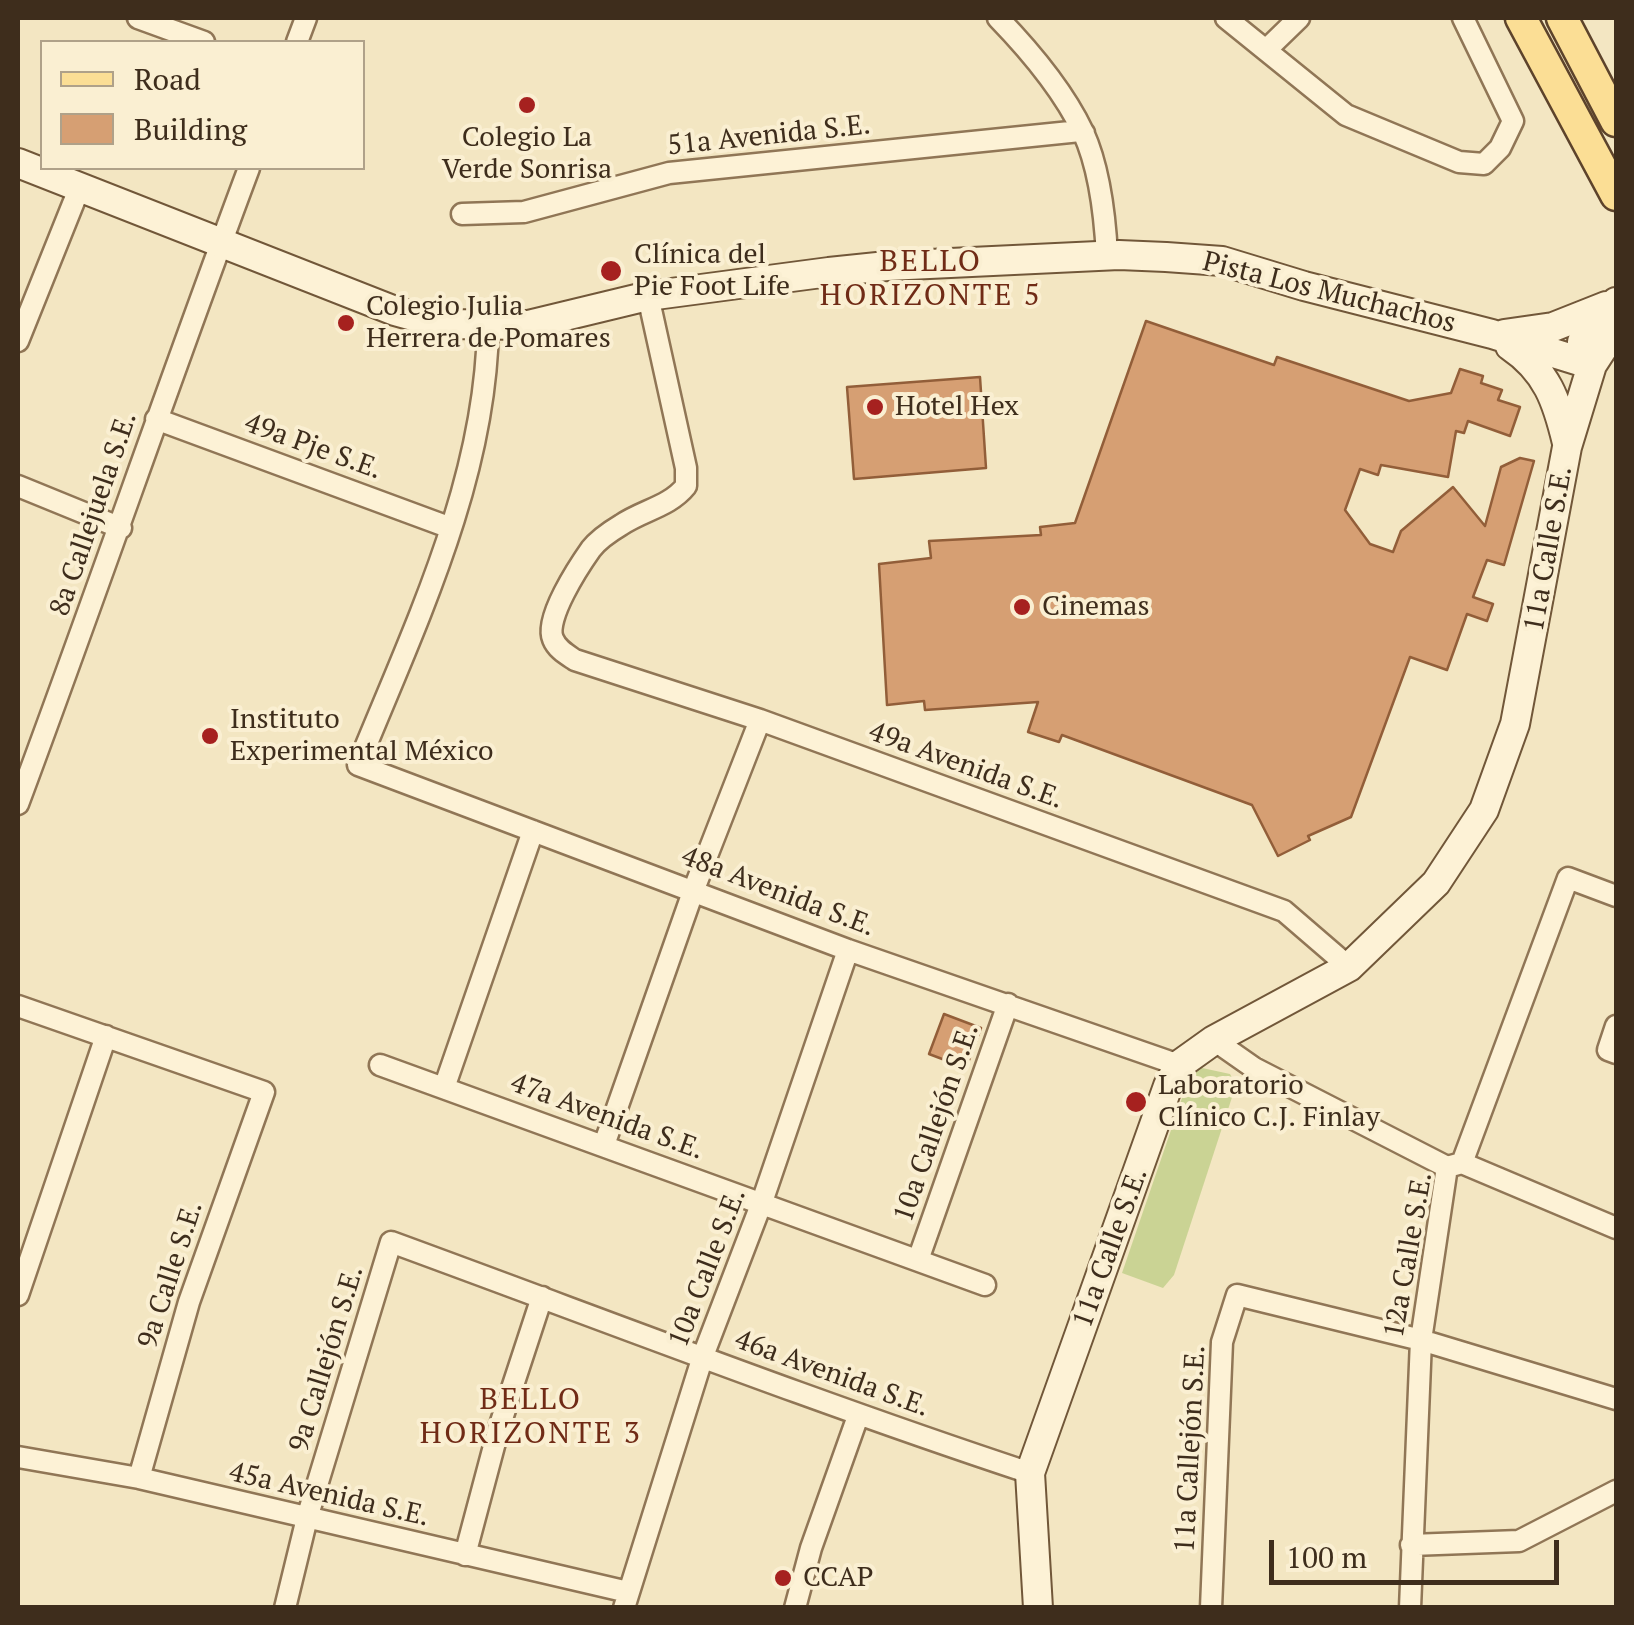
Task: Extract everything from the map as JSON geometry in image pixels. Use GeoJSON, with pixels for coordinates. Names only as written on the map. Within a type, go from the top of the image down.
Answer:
{"type":"FeatureCollection","features":[{"type":"Feature","properties":{"kind":"main road"},"geometry":{"type":"LineString","coordinates":[[1521,18],[1616,195]]}},
{"type":"Feature","properties":{"kind":"main road"},"geometry":{"type":"LineString","coordinates":[[1562,18],[1616,120]]}},
{"type":"Feature","properties":{"kind":"street"},"geometry":{"type":"LineString","coordinates":[[138,18],[198,40]]}},
{"type":"Feature","properties":{"kind":"street"},"geometry":{"type":"LineString","coordinates":[[998,18],[1026,47],[1084,133],[1098,181],[1107,256]]}},
{"type":"Feature","properties":{"kind":"street"},"geometry":{"type":"LineString","coordinates":[[1226,18],[1346,115],[1460,162],[1484,164],[1500,148],[1513,121],[1463,18]]}},
{"type":"Feature","properties":{"kind":"street"},"geometry":{"type":"LineString","coordinates":[[1266,50],[1299,18]]}},
{"type":"Feature","properties":{"kind":"street","name":"51a Avenida S.E."},"geometry":{"type":"LineString","coordinates":[[462,214],[524,212],[666,174],[1080,130],[1084,133]]}},
{"type":"Feature","properties":{"kind":"street","name":"Pista Los Muchachos"},"geometry":{"type":"LineString","coordinates":[[18,163],[395,311],[442,324],[528,326],[648,296],[887,266],[1107,256],[1222,261],[1492,334],[1583,363]]}},
{"type":"Feature","properties":{"kind":"street","name":"8a Callejuela S.E."},"geometry":{"type":"LineString","coordinates":[[18,804],[248,170]]}},
{"type":"Feature","properties":{"kind":"street"},"geometry":{"type":"LineString","coordinates":[[18,340],[79,188]]}},
{"type":"Feature","properties":{"kind":"street","name":"49a Avenida S.E."},"geometry":{"type":"LineString","coordinates":[[648,296],[686,468],[686,486],[676,500],[622,524],[593,546],[554,613],[550,629],[561,651],[575,660],[760,720],[1284,911],[1349,967]]}},
{"type":"Feature","properties":{"kind":"street"},"geometry":{"type":"LineString","coordinates":[[1492,334],[1536,331],[1616,302]]}},
{"type":"Feature","properties":{"kind":"street","name":"11a Calle S.E."},"geometry":{"type":"LineString","coordinates":[[1038,1608],[1030,1473],[1168,1086],[1180,1066],[1214,1040],[1349,967],[1436,883],[1484,810],[1515,724],[1592,328],[1616,302]]}},
{"type":"Feature","properties":{"kind":"street"},"geometry":{"type":"LineString","coordinates":[[451,528],[481,417],[488,373],[488,326]]}},
{"type":"Feature","properties":{"kind":"street","name":"11a Calle S.E."},"geometry":{"type":"LineString","coordinates":[[1583,363],[1616,328]]}},
{"type":"Feature","properties":{"kind":"street"},"geometry":{"type":"LineString","coordinates":[[1492,334],[1524,355],[1547,380],[1568,447]]}},
{"type":"Feature","properties":{"kind":"street","name":"49a Pje S.E."},"geometry":{"type":"LineString","coordinates":[[156,419],[451,528]]}},
{"type":"Feature","properties":{"kind":"street"},"geometry":{"type":"LineString","coordinates":[[18,486],[121,528]]}},
{"type":"Feature","properties":{"kind":"street","name":"48a Avenida S.E."},"geometry":{"type":"LineString","coordinates":[[451,528],[358,765],[848,950],[1180,1066]]}},
{"type":"Feature","properties":{"kind":"street"},"geometry":{"type":"LineString","coordinates":[[604,1145],[694,889],[760,720]]}},
{"type":"Feature","properties":{"kind":"street"},"geometry":{"type":"LineString","coordinates":[[444,1088],[533,831]]}},
{"type":"Feature","properties":{"kind":"street","name":"12a Calle S.E."},"geometry":{"type":"LineString","coordinates":[[1410,1608],[1420,1340],[1454,1165],[1568,878],[1616,896]]}},
{"type":"Feature","properties":{"kind":"street","name":"10a Calle S.E."},"geometry":{"type":"LineString","coordinates":[[626,1600],[703,1356],[762,1202],[848,950]]}},
{"type":"Feature","properties":{"kind":"street","name":"10a Callejón S.E."},"geometry":{"type":"LineString","coordinates":[[918,1260],[1008,1004]]}},
{"type":"Feature","properties":{"kind":"street"},"geometry":{"type":"LineString","coordinates":[[18,1006],[106,1036],[18,1295]]}},
{"type":"Feature","properties":{"kind":"street"},"geometry":{"type":"LineString","coordinates":[[1616,1026],[1608,1050],[1616,1052]]}},
{"type":"Feature","properties":{"kind":"street","name":"9a Calle S.E."},"geometry":{"type":"LineString","coordinates":[[106,1036],[264,1092],[188,1302],[139,1478]]}},
{"type":"Feature","properties":{"kind":"street"},"geometry":{"type":"LineString","coordinates":[[1214,1040],[1254,1068],[1454,1165],[1616,1228]]}},
{"type":"Feature","properties":{"kind":"street","name":"47a Avenida S.E."},"geometry":{"type":"LineString","coordinates":[[380,1065],[984,1285]]}},
{"type":"Feature","properties":{"kind":"street","name":"46a Avenida S.E."},"geometry":{"type":"LineString","coordinates":[[391,1242],[858,1416],[1030,1473]]}},
{"type":"Feature","properties":{"kind":"street","name":"9a Callejón S.E."},"geometry":{"type":"LineString","coordinates":[[285,1608],[307,1518],[391,1242]]}},
{"type":"Feature","properties":{"kind":"street","name":"11a Callejón S.E."},"geometry":{"type":"LineString","coordinates":[[1211,1608],[1222,1342],[1236,1295],[1420,1340]]}},
{"type":"Feature","properties":{"kind":"street"},"geometry":{"type":"LineString","coordinates":[[464,1555],[498,1431],[542,1297]]}},
{"type":"Feature","properties":{"kind":"street"},"geometry":{"type":"LineString","coordinates":[[1420,1340],[1616,1399]]}},
{"type":"Feature","properties":{"kind":"street"},"geometry":{"type":"LineString","coordinates":[[795,1608],[811,1548],[858,1416]]}},
{"type":"Feature","properties":{"kind":"street","name":"45a Avenida S.E."},"geometry":{"type":"LineString","coordinates":[[18,1458],[139,1478],[464,1555],[626,1600]]}},
{"type":"Feature","properties":{"kind":"street"},"geometry":{"type":"LineString","coordinates":[[1411,1545],[1519,1541],[1616,1490]]}},
{"type":"Feature","properties":{"kind":"green space"},"geometry":{"type":"Polygon","coordinates":[[[1193,1066],[1230,1074],[1236,1085],[1174,1275],[1163,1288],[1122,1273],[1193,1066]]]}},
{"type":"Feature","properties":{"kind":"building"},"geometry":{"type":"Polygon","coordinates":[[[1146,321],[1274,365],[1277,357],[1409,401],[1451,393],[1460,369],[1483,376],[1481,383],[1502,390],[1498,400],[1520,407],[1510,436],[1468,421],[1464,433],[1456,431],[1448,477],[1381,465],[1378,475],[1360,469],[1345,510],[1370,544],[1393,552],[1401,531],[1453,487],[1485,526],[1501,467],[1520,458],[1534,461],[1504,565],[1487,560],[1473,597],[1493,604],[1487,621],[1467,614],[1447,670],[1410,657],[1351,817],[1308,836],[1310,840],[1278,856],[1252,805],[1062,735],[1059,742],[1028,732],[1038,702],[925,710],[924,701],[887,705],[879,564],[931,558],[929,541],[1041,535],[1040,527],[1075,523],[1146,321]]]}},
{"type":"Feature","properties":{"kind":"building"},"geometry":{"type":"Polygon","coordinates":[[[980,377],[986,468],[854,479],[847,387],[980,377]]]}},
{"type":"Feature","properties":{"kind":"building"},"geometry":{"type":"Polygon","coordinates":[[[944,1014],[981,1028],[966,1068],[929,1054],[944,1014]]]}},
{"type":"Feature","properties":{"kind":"place","name":"Colegio La Verde Sonrisa"},"geometry":{"type":"Point","coordinates":[527,105]}},
{"type":"Feature","properties":{"kind":"place","name":"Clínica del Pie Foot Life"},"geometry":{"type":"Point","coordinates":[611,271]}},
{"type":"Feature","properties":{"kind":"place","name":"Colegio Julia Herrera de Pomares"},"geometry":{"type":"Point","coordinates":[346,323]}},
{"type":"Feature","properties":{"kind":"place","name":"Hotel Hex"},"geometry":{"type":"Point","coordinates":[875,407]}},
{"type":"Feature","properties":{"kind":"place","name":"Cinemas"},"geometry":{"type":"Point","coordinates":[1022,607]}},
{"type":"Feature","properties":{"kind":"place","name":"Instituto Experimental México"},"geometry":{"type":"Point","coordinates":[210,736]}},
{"type":"Feature","properties":{"kind":"place","name":"Laboratorio Clínico C.J. Finlay"},"geometry":{"type":"Point","coordinates":[1136,1102]}},
{"type":"Feature","properties":{"kind":"place","name":"CCAP"},"geometry":{"type":"Point","coordinates":[783,1578]}},
{"type":"Feature","properties":{"kind":"district","name":"BELLO HORIZONTE 5"},"geometry":{"type":"Point","coordinates":[931,279]}},
{"type":"Feature","properties":{"kind":"district","name":"BELLO HORIZONTE 3"},"geometry":{"type":"Point","coordinates":[531,1417]}}]}
